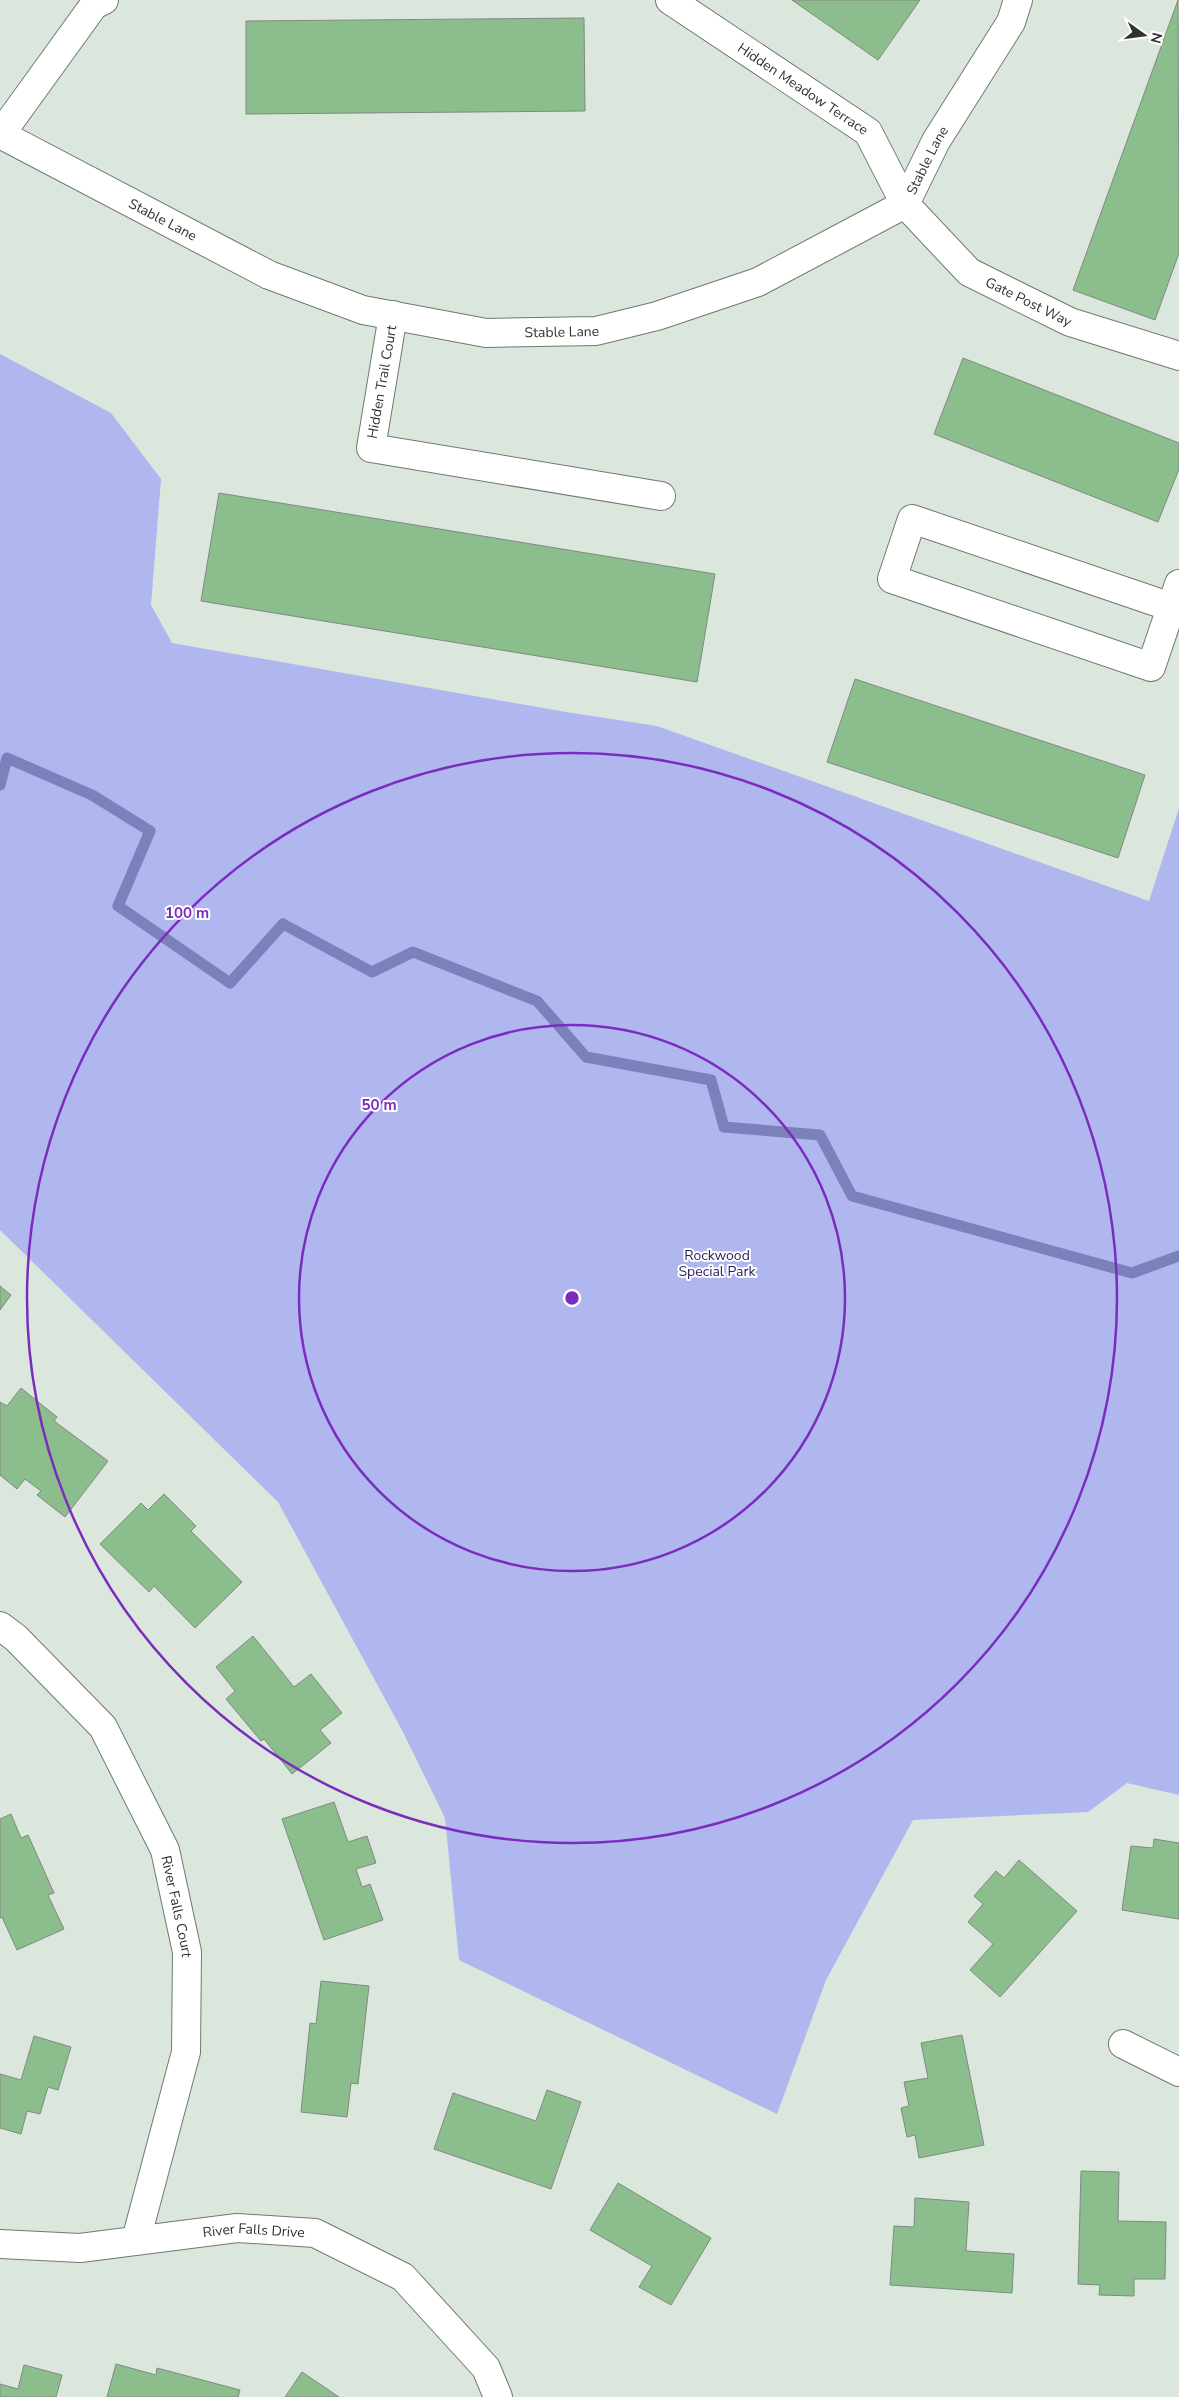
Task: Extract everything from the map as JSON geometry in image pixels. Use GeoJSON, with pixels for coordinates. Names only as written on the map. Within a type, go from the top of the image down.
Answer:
{"type":"FeatureCollection","features":[{"type":"Feature","properties":{"kind":"street"},"geometry":{"type":"LineString","coordinates":[[0,134],[94,5],[104,0]]}},
{"type":"Feature","properties":{"kind":"street","name":"Hidden Meadow Terrace"},"geometry":{"type":"LineString","coordinates":[[670,0],[868,132],[905,204]]}},
{"type":"Feature","properties":{"kind":"street","name":"Stable Lane"},"geometry":{"type":"LineString","coordinates":[[0,134],[269,275],[363,310],[486,333],[596,331],[657,316],[758,282],[905,204],[936,141],[1011,22],[1018,0]]}},
{"type":"Feature","properties":{"kind":"street","name":"Gate Post Way"},"geometry":{"type":"LineString","coordinates":[[905,204],[970,272],[1070,322],[1179,356]]}},
{"type":"Feature","properties":{"kind":"street","name":"Hidden Trail Court"},"geometry":{"type":"LineString","coordinates":[[393,316],[370,448],[661,496]]}},
{"type":"Feature","properties":{"kind":"street"},"geometry":{"type":"LineString","coordinates":[[912,519],[1175,596],[1151,667],[892,579],[912,519]]}},
{"type":"Feature","properties":{"kind":"street","name":"River Falls Court"},"geometry":{"type":"LineString","coordinates":[[0,1626],[16,1638],[103,1727],[165,1850],[187,1952],[186,2052],[136,2240]]}},
{"type":"Feature","properties":{"kind":"street"},"geometry":{"type":"LineString","coordinates":[[1123,2044],[1179,2072]]}},
{"type":"Feature","properties":{"kind":"street","name":"River Falls Drive"},"geometry":{"type":"LineString","coordinates":[[0,2244],[80,2248],[237,2228],[315,2233],[403,2277],[486,2368],[498,2397]]}},
{"type":"Feature","properties":{"kind":"green space","name":"Rockwood Special Park"},"geometry":{"type":"Polygon","coordinates":[[[0,354],[111,413],[161,479],[151,605],[172,643],[566,712],[657,726],[1149,901],[1179,808],[1179,1795],[1127,1783],[1088,1812],[913,1820],[826,1980],[777,2114],[459,1960],[445,1818],[403,1732],[278,1502],[0,1230],[0,354]]]}},
{"type":"Feature","properties":{"kind":"building"},"geometry":{"type":"Polygon","coordinates":[[[792,0],[920,0],[878,60],[792,0]]]}},
{"type":"Feature","properties":{"kind":"building"},"geometry":{"type":"Polygon","coordinates":[[[1178,0],[1179,253],[1155,320],[1073,290],[1178,0]]]}},
{"type":"Feature","properties":{"kind":"building"},"geometry":{"type":"Polygon","coordinates":[[[584,18],[585,111],[246,114],[246,21],[584,18]]]}},
{"type":"Feature","properties":{"kind":"building"},"geometry":{"type":"Polygon","coordinates":[[[963,358],[1179,443],[1179,469],[1158,522],[934,434],[963,358]]]}},
{"type":"Feature","properties":{"kind":"building"},"geometry":{"type":"Polygon","coordinates":[[[219,493],[715,574],[697,682],[201,601],[219,493]]]}},
{"type":"Feature","properties":{"kind":"building"},"geometry":{"type":"Polygon","coordinates":[[[855,679],[1145,775],[1118,858],[827,762],[855,679]]]}},
{"type":"Feature","properties":{"kind":"building"},"geometry":{"type":"Polygon","coordinates":[[[0,1286],[11,1295],[0,1310],[0,1286]]]}},
{"type":"Feature","properties":{"kind":"building"},"geometry":{"type":"Polygon","coordinates":[[[21,1388],[57,1417],[54,1421],[108,1461],[65,1517],[37,1495],[41,1491],[25,1479],[17,1489],[0,1475],[0,1402],[7,1406],[21,1388]]]}},
{"type":"Feature","properties":{"kind":"building"},"geometry":{"type":"Polygon","coordinates":[[[164,1494],[196,1526],[191,1531],[242,1582],[195,1628],[154,1586],[149,1592],[100,1544],[141,1503],[148,1510],[164,1494]]]}},
{"type":"Feature","properties":{"kind":"building"},"geometry":{"type":"Polygon","coordinates":[[[253,1636],[294,1687],[311,1674],[342,1713],[320,1730],[331,1743],[292,1774],[264,1739],[261,1741],[226,1699],[235,1691],[216,1667],[253,1636]]]}},
{"type":"Feature","properties":{"kind":"building"},"geometry":{"type":"Polygon","coordinates":[[[334,1802],[348,1842],[367,1836],[376,1863],[356,1869],[362,1887],[370,1884],[383,1920],[324,1940],[282,1819],[334,1802]]]}},
{"type":"Feature","properties":{"kind":"building"},"geometry":{"type":"Polygon","coordinates":[[[11,1814],[21,1838],[28,1835],[54,1893],[48,1895],[64,1929],[17,1950],[2,1917],[0,1918],[0,1819],[11,1814]]]}},
{"type":"Feature","properties":{"kind":"building"},"geometry":{"type":"Polygon","coordinates":[[[1154,1839],[1179,1843],[1179,1919],[1122,1910],[1131,1846],[1153,1848],[1154,1839]]]}},
{"type":"Feature","properties":{"kind":"building"},"geometry":{"type":"Polygon","coordinates":[[[1019,1860],[1077,1911],[1000,1997],[970,1970],[993,1944],[968,1922],[983,1904],[974,1896],[996,1871],[1004,1878],[1019,1860]]]}},
{"type":"Feature","properties":{"kind":"building"},"geometry":{"type":"Polygon","coordinates":[[[321,1981],[369,1986],[358,2084],[351,2083],[347,2117],[301,2112],[310,2023],[316,2024],[321,1981]]]}},
{"type":"Feature","properties":{"kind":"building"},"geometry":{"type":"Polygon","coordinates":[[[962,2035],[984,2145],[919,2158],[915,2135],[907,2137],[901,2108],[909,2106],[904,2082],[928,2078],[921,2043],[962,2035]]]}},
{"type":"Feature","properties":{"kind":"building"},"geometry":{"type":"Polygon","coordinates":[[[34,2036],[71,2047],[58,2090],[48,2087],[40,2114],[27,2111],[21,2134],[0,2128],[0,2074],[21,2080],[34,2036]]]}},
{"type":"Feature","properties":{"kind":"building"},"geometry":{"type":"Polygon","coordinates":[[[547,2090],[581,2102],[551,2189],[434,2149],[453,2093],[536,2121],[547,2090]]]}},
{"type":"Feature","properties":{"kind":"building"},"geometry":{"type":"Polygon","coordinates":[[[1081,2171],[1119,2172],[1118,2221],[1166,2222],[1165,2279],[1134,2279],[1134,2296],[1099,2295],[1100,2285],[1078,2284],[1081,2171]]]}},
{"type":"Feature","properties":{"kind":"building"},"geometry":{"type":"Polygon","coordinates":[[[618,2183],[711,2238],[671,2305],[639,2287],[652,2266],[590,2230],[618,2183]]]}},
{"type":"Feature","properties":{"kind":"building"},"geometry":{"type":"Polygon","coordinates":[[[915,2198],[969,2202],[966,2251],[1014,2254],[1012,2293],[890,2285],[894,2226],[914,2227],[915,2198]]]}},
{"type":"Feature","properties":{"kind":"building"},"geometry":{"type":"Polygon","coordinates":[[[116,2364],[156,2375],[157,2368],[240,2390],[238,2397],[107,2397],[116,2364]]]}},
{"type":"Feature","properties":{"kind":"building"},"geometry":{"type":"Polygon","coordinates":[[[24,2365],[62,2375],[56,2397],[0,2397],[0,2384],[18,2389],[24,2365]]]}},
{"type":"Feature","properties":{"kind":"building"},"geometry":{"type":"Polygon","coordinates":[[[302,2372],[339,2397],[285,2397],[302,2372]]]}},
{"type":"Feature","properties":{"kind":"waterway"},"geometry":{"type":"LineString","coordinates":[[0,785],[7,758],[92,795],[150,831],[118,906],[230,983],[283,924],[372,972],[413,952],[537,1001],[586,1057],[711,1080],[724,1127],[820,1135],[852,1196],[1132,1273],[1179,1256]]}}]}
